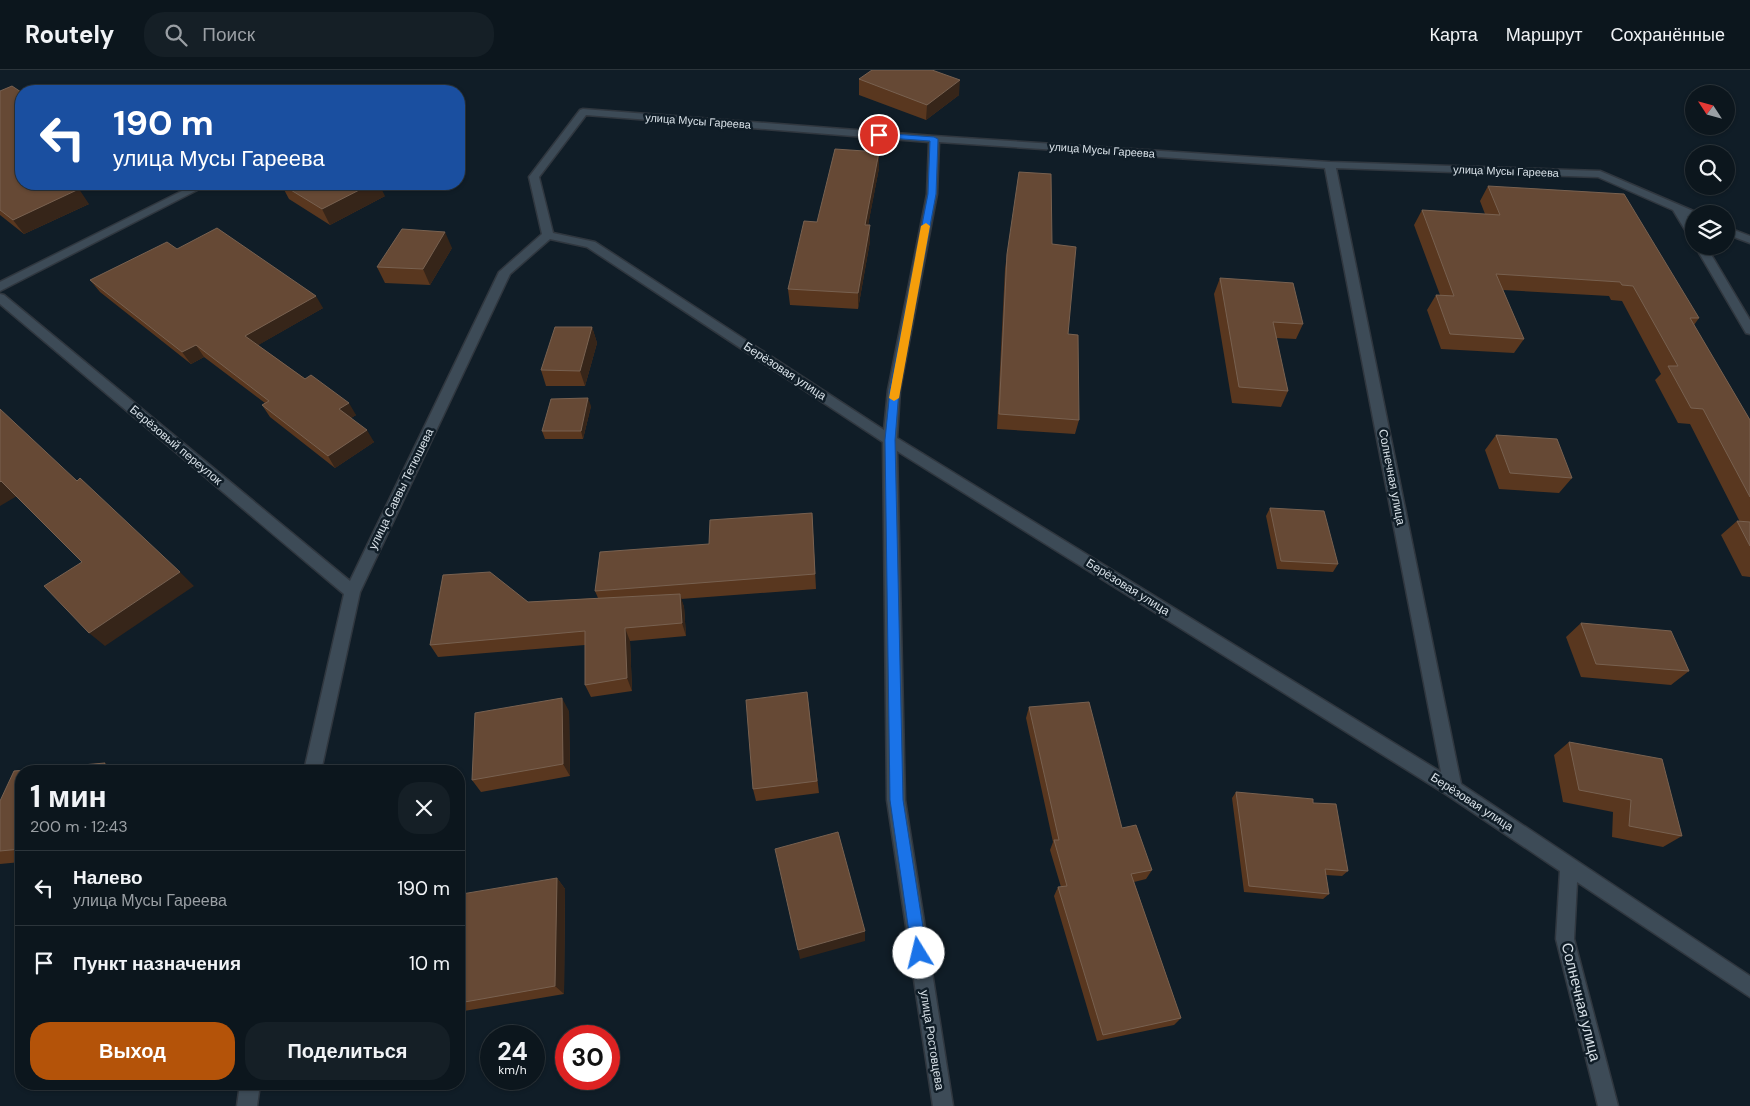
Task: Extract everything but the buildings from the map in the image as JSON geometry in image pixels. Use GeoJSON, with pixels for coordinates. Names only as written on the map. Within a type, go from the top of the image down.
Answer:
{"type":"FeatureCollection","features":[{"type":"Feature","properties":{"kind":"street","name":"улица Мусы Гареева"},"geometry":{"type":"LineString","coordinates":[[548,234],[534,177],[583,112],[934,139],[1330,165],[1600,174],[1685,211]]}},
{"type":"Feature","properties":{"kind":"street","name":"улица Ростовцева"},"geometry":{"type":"LineString","coordinates":[[934,139],[932,194],[894,390],[890,440],[896,800],[942,1106]]}},
{"type":"Feature","properties":{"kind":"street","name":"Солнечная улица"},"geometry":{"type":"LineString","coordinates":[[1330,165],[1453,788]]}},
{"type":"Feature","properties":{"kind":"street"},"geometry":{"type":"LineString","coordinates":[[0,288],[192,190]]}},
{"type":"Feature","properties":{"kind":"street"},"geometry":{"type":"LineString","coordinates":[[1677,208],[1685,221]]}},
{"type":"Feature","properties":{"kind":"street","name":"Берёзовая улица"},"geometry":{"type":"LineString","coordinates":[[548,234],[591,244],[890,440],[1453,788],[1750,988]]}},
{"type":"Feature","properties":{"kind":"street","name":"улица Саввы Тетюшева"},"geometry":{"type":"LineString","coordinates":[[313,765],[352,592],[505,272],[548,234]]}},
{"type":"Feature","properties":{"kind":"street"},"geometry":{"type":"LineString","coordinates":[[1735,234],[1750,240]]}},
{"type":"Feature","properties":{"kind":"street"},"geometry":{"type":"LineString","coordinates":[[1705,255],[1750,330]]}},
{"type":"Feature","properties":{"kind":"street","name":"Берёзовый переулок"},"geometry":{"type":"LineString","coordinates":[[0,298],[352,592]]}},
{"type":"Feature","properties":{"kind":"street","name":"Солнечная улица"},"geometry":{"type":"LineString","coordinates":[[1569,866],[1564,939],[1608,1106]]}},
{"type":"Feature","properties":{"kind":"street"},"geometry":{"type":"LineString","coordinates":[[247,1106],[249,1090]]}},
{"type":"Feature","properties":{"kind":"slow traffic"},"geometry":{"type":"LineString","coordinates":[[894,398],[926,226]]}},
{"type":"Feature","properties":{"kind":"route"},"geometry":{"type":"LineString","coordinates":[[879,135],[934,139],[932,194],[894,390],[890,440],[896,800],[919,953]]}}]}
